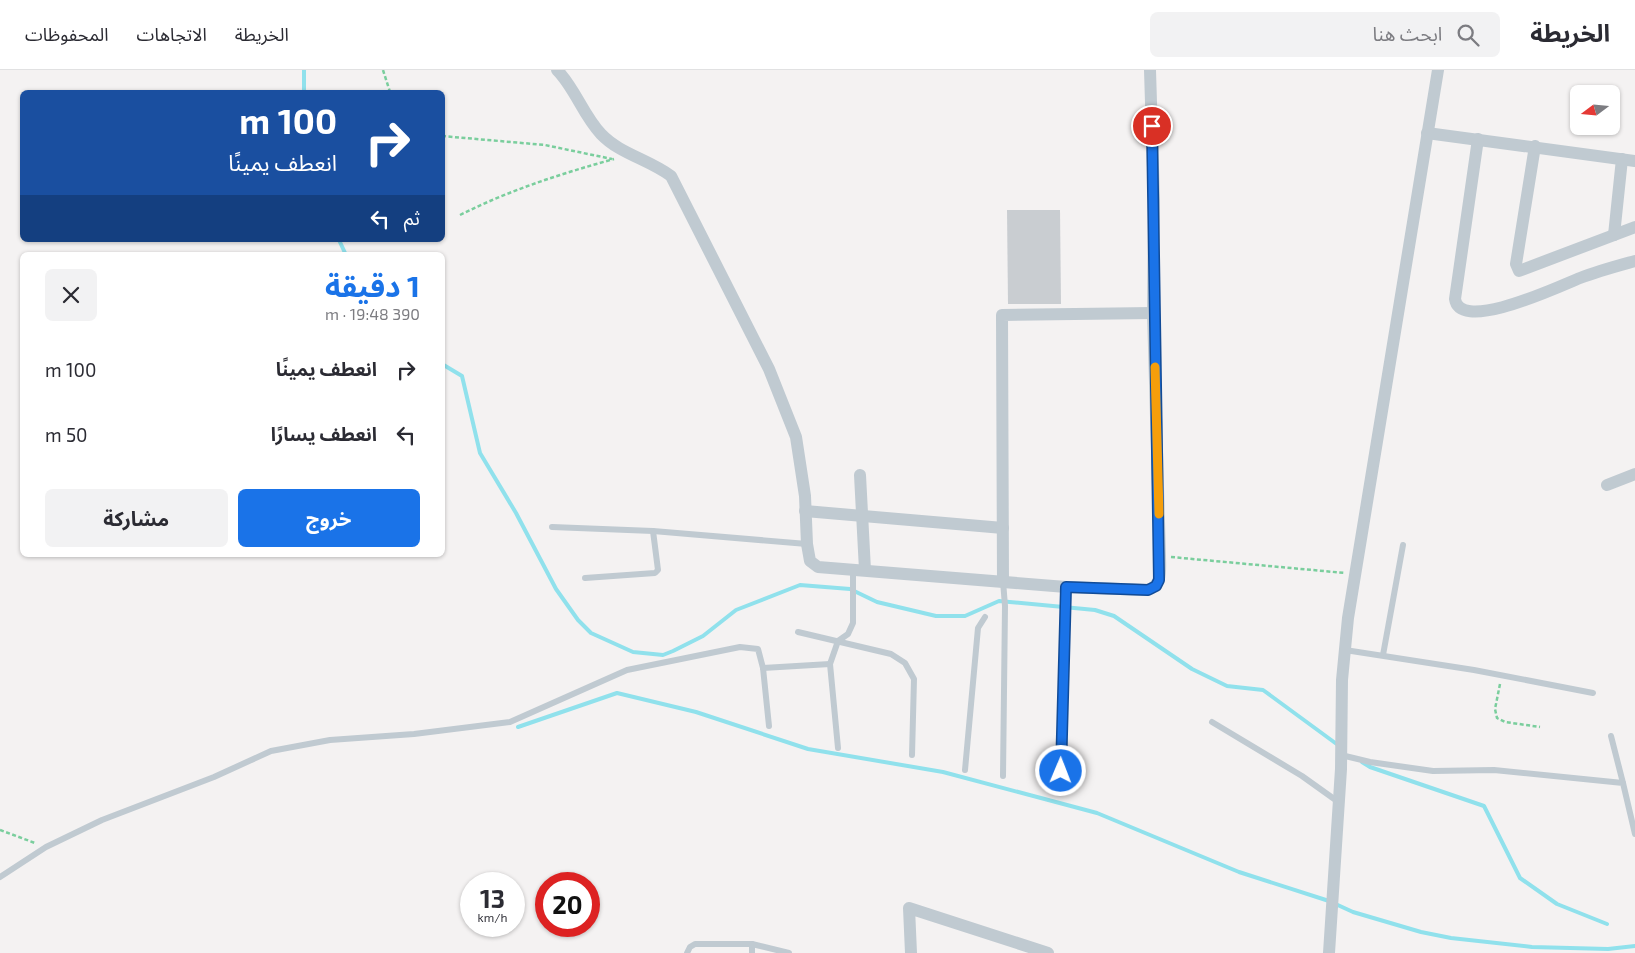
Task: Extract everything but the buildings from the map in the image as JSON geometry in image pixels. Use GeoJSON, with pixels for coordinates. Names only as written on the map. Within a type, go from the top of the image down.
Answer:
{"type":"FeatureCollection","features":[{"type":"Feature","properties":{"kind":"street"},"geometry":{"type":"LineString","coordinates":[[557,70],[599,133],[613,145],[656,165],[670,176],[769,369],[796,437],[807,544],[810,561],[813,564],[818,567],[1066,587],[1153,588],[1159,580],[1160,556],[1153,313],[1154,200],[1150,70]]}},
{"type":"Feature","properties":{"kind":"street"},"geometry":{"type":"LineString","coordinates":[[1329,953],[1345,650],[1438,70]]}},
{"type":"Feature","properties":{"kind":"street"},"geometry":{"type":"LineString","coordinates":[[1427,133],[1629,160],[1614,236]]}},
{"type":"Feature","properties":{"kind":"street"},"geometry":{"type":"LineString","coordinates":[[1478,139],[1455,299],[1458,307],[1462,310],[1480,310],[1512,306],[1582,277],[1635,261]]}},
{"type":"Feature","properties":{"kind":"street"},"geometry":{"type":"LineString","coordinates":[[1535,146],[1517,269],[1522,272],[1635,227]]}},
{"type":"Feature","properties":{"kind":"street"},"geometry":{"type":"LineString","coordinates":[[1003,581],[1002,315],[1153,313]]}},
{"type":"Feature","properties":{"kind":"street"},"geometry":{"type":"LineString","coordinates":[[859,570],[862,516],[860,474]]}},
{"type":"Feature","properties":{"kind":"street"},"geometry":{"type":"LineString","coordinates":[[1607,485],[1635,474]]}},
{"type":"Feature","properties":{"kind":"street"},"geometry":{"type":"LineString","coordinates":[[805,511],[1003,528]]}},
{"type":"Feature","properties":{"kind":"street"},"geometry":{"type":"LineString","coordinates":[[910,953],[909,908],[1048,953]]}},
{"type":"Feature","properties":{"kind":"lane"},"geometry":{"type":"LineString","coordinates":[[552,527],[653,531],[807,544]]}},
{"type":"Feature","properties":{"kind":"lane"},"geometry":{"type":"LineString","coordinates":[[585,578],[655,573],[658,570],[653,531]]}},
{"type":"Feature","properties":{"kind":"lane"},"geometry":{"type":"LineString","coordinates":[[1383,655],[1403,545]]}},
{"type":"Feature","properties":{"kind":"lane"},"geometry":{"type":"LineString","coordinates":[[838,748],[830,664],[838,641],[848,634],[853,623],[859,570]]}},
{"type":"Feature","properties":{"kind":"lane"},"geometry":{"type":"LineString","coordinates":[[1003,581],[1006,606],[1003,776]]}},
{"type":"Feature","properties":{"kind":"lane"},"geometry":{"type":"LineString","coordinates":[[1060,790],[1066,587]]}},
{"type":"Feature","properties":{"kind":"lane"},"geometry":{"type":"LineString","coordinates":[[965,770],[978,628],[984,617]]}},
{"type":"Feature","properties":{"kind":"lane"},"geometry":{"type":"LineString","coordinates":[[798,632],[891,654],[910,669],[914,679],[912,755]]}},
{"type":"Feature","properties":{"kind":"lane"},"geometry":{"type":"LineString","coordinates":[[0,877],[46,847],[102,820],[288,746],[510,722],[627,670],[740,647],[758,649],[763,668],[769,726]]}},
{"type":"Feature","properties":{"kind":"lane"},"geometry":{"type":"LineString","coordinates":[[1345,650],[1502,675],[1593,693]]}},
{"type":"Feature","properties":{"kind":"lane"},"geometry":{"type":"LineString","coordinates":[[763,668],[830,664]]}},
{"type":"Feature","properties":{"kind":"lane"},"geometry":{"type":"LineString","coordinates":[[1212,722],[1302,776],[1337,801]]}},
{"type":"Feature","properties":{"kind":"lane"},"geometry":{"type":"LineString","coordinates":[[1611,736],[1635,834]]}},
{"type":"Feature","properties":{"kind":"lane"},"geometry":{"type":"LineString","coordinates":[[1340,755],[1424,770],[1494,770],[1623,783]]}},
{"type":"Feature","properties":{"kind":"lane"},"geometry":{"type":"LineString","coordinates":[[687,953],[690,947],[695,944],[752,944],[789,953]]}},
{"type":"Feature","properties":{"kind":"lane"},"geometry":{"type":"LineString","coordinates":[[752,944],[752,953]]}},
{"type":"Feature","properties":{"kind":"path"},"geometry":{"type":"LineString","coordinates":[[383,70],[389,90]]}},
{"type":"Feature","properties":{"kind":"path"},"geometry":{"type":"LineString","coordinates":[[445,136],[546,145],[613,159]]}},
{"type":"Feature","properties":{"kind":"path"},"geometry":{"type":"LineString","coordinates":[[460,215],[496,197],[544,179],[630,154]]}},
{"type":"Feature","properties":{"kind":"path"},"geometry":{"type":"LineString","coordinates":[[1160,556],[1356,574]]}},
{"type":"Feature","properties":{"kind":"path"},"geometry":{"type":"LineString","coordinates":[[1502,675],[1495,709],[1497,718],[1505,722],[1540,727]]}},
{"type":"Feature","properties":{"kind":"path"},"geometry":{"type":"LineString","coordinates":[[0,830],[46,847]]}},
{"type":"Feature","properties":{"kind":"waterway"},"geometry":{"type":"LineString","coordinates":[[304,70],[304,90]]}},
{"type":"Feature","properties":{"kind":"waterway"},"geometry":{"type":"LineString","coordinates":[[340,242],[345,252]]}},
{"type":"Feature","properties":{"kind":"waterway"},"geometry":{"type":"LineString","coordinates":[[445,366],[462,376],[480,453],[516,513],[556,589],[578,620],[591,633],[633,652],[663,655],[673,651],[703,636],[736,610],[800,585],[850,589],[877,602],[936,616],[965,616],[999,601],[1095,610],[1114,616],[1192,669],[1227,686],[1263,690],[1338,745]]}},
{"type":"Feature","properties":{"kind":"waterway"},"geometry":{"type":"LineString","coordinates":[[518,727],[617,693],[696,712],[808,749],[943,772],[1097,813],[1239,872],[1329,901],[1353,912],[1421,932],[1451,938],[1532,947],[1608,949],[1635,946]]}},
{"type":"Feature","properties":{"kind":"waterway"},"geometry":{"type":"LineString","coordinates":[[1362,762],[1370,767],[1484,806],[1520,878],[1557,904],[1607,924]]}},
{"type":"Feature","properties":{"kind":"slow traffic"},"geometry":{"type":"LineString","coordinates":[[1155,367],[1159,514]]}},
{"type":"Feature","properties":{"kind":"route"},"geometry":{"type":"LineString","coordinates":[[1061,771],[1066,587],[1148,590],[1156,586],[1159,580],[1160,556],[1153,313],[1154,200],[1152,126]]}}]}
